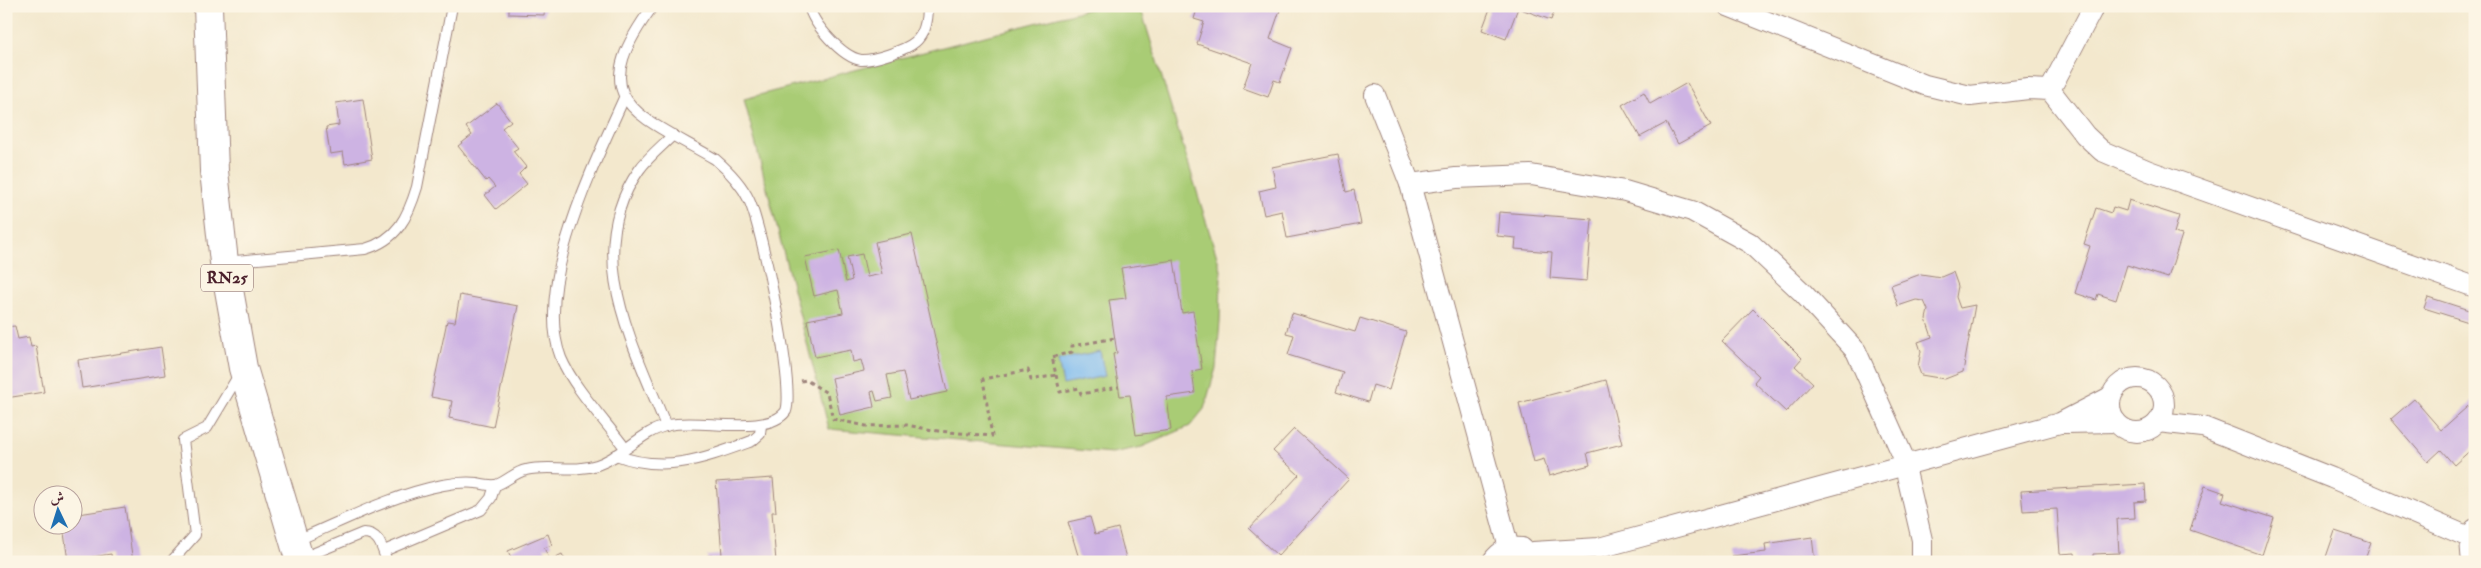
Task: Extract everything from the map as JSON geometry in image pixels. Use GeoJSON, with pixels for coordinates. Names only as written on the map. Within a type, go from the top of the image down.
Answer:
{"type":"FeatureCollection","features":[{"type":"Feature","properties":{"kind":"main road","name":"RN25"},"geometry":{"type":"LineString","coordinates":[[208,6],[214,171],[224,262],[243,368],[297,555]]}},
{"type":"Feature","properties":{"kind":"street"},"geometry":{"type":"LineString","coordinates":[[1728,6],[1925,85],[1970,96],[2028,89],[2050,90],[2085,135],[2102,151],[2149,171],[2475,287]]}},
{"type":"Feature","properties":{"kind":"street"},"geometry":{"type":"LineString","coordinates":[[2050,90],[2094,6]]}},
{"type":"Feature","properties":{"kind":"street"},"geometry":{"type":"LineString","coordinates":[[1375,95],[1410,184],[1509,548]]}},
{"type":"Feature","properties":{"kind":"street"},"geometry":{"type":"LineString","coordinates":[[1410,184],[1456,178],[1531,175],[1626,191],[1692,211],[1750,243],[1802,292],[1856,351],[1905,466],[1922,540],[1922,562]]}},
{"type":"Feature","properties":{"kind":"street"},"geometry":{"type":"LineString","coordinates":[[2163,397],[2164,410],[2158,422],[2149,429],[2137,432],[2125,430],[2116,422],[2110,410],[2110,398],[2117,385],[2129,378],[2144,378],[2156,385],[2163,397],[2203,427]]}},
{"type":"Feature","properties":{"kind":"street"},"geometry":{"type":"LineString","coordinates":[[1492,562],[1497,554],[1509,548],[1522,547],[1537,557],[1598,548],[1905,466],[2060,422],[2110,398]]}},
{"type":"Feature","properties":{"kind":"street"},"geometry":{"type":"LineString","coordinates":[[2060,422],[2116,422]]}},
{"type":"Feature","properties":{"kind":"street"},"geometry":{"type":"LineString","coordinates":[[2158,422],[2203,427],[2473,533],[2470,553],[2472,562]]}},
{"type":"Feature","properties":{"kind":"street"},"geometry":{"type":"LineString","coordinates":[[1574,562],[1598,548]]}},
{"type":"Feature","properties":{"kind":"lane"},"geometry":{"type":"LineString","coordinates":[[224,262],[365,249],[376,246],[393,236],[411,207],[417,187],[452,6]]}},
{"type":"Feature","properties":{"kind":"lane"},"geometry":{"type":"LineString","coordinates":[[297,555],[410,494],[457,483],[495,485],[526,470],[581,469],[598,465],[647,433],[666,426],[695,422],[761,424],[777,419],[786,411],[787,381],[778,323],[750,203],[736,179],[726,168],[632,108],[624,98],[618,79],[620,69],[631,42],[653,6]]}},
{"type":"Feature","properties":{"kind":"lane"},"geometry":{"type":"LineString","coordinates":[[809,6],[814,19],[837,46],[850,57],[866,60],[880,57],[915,42],[924,26],[927,6]]}},
{"type":"Feature","properties":{"kind":"lane"},"geometry":{"type":"LineString","coordinates":[[624,98],[596,160],[567,238],[553,308],[557,344],[568,372],[625,448]]}},
{"type":"Feature","properties":{"kind":"lane"},"geometry":{"type":"LineString","coordinates":[[666,426],[620,308],[612,258],[618,215],[631,184],[644,164],[673,135]]}},
{"type":"Feature","properties":{"kind":"lane"},"geometry":{"type":"LineString","coordinates":[[171,562],[195,535],[183,440],[206,428],[243,368]]}},
{"type":"Feature","properties":{"kind":"lane"},"geometry":{"type":"LineString","coordinates":[[616,455],[648,465],[676,464],[752,441],[760,434],[761,424]]}},
{"type":"Feature","properties":{"kind":"lane"},"geometry":{"type":"LineString","coordinates":[[384,551],[481,510],[491,498],[495,485]]}},
{"type":"Feature","properties":{"kind":"lane"},"geometry":{"type":"LineString","coordinates":[[297,555],[363,533],[374,535],[379,540],[387,562]]}},
{"type":"Feature","properties":{"kind":"path"},"geometry":{"type":"LineString","coordinates":[[1115,338],[1072,346],[1072,352],[1052,357],[1060,392],[1079,388],[1081,394],[1119,387]]}},
{"type":"Feature","properties":{"kind":"path"},"geometry":{"type":"LineString","coordinates":[[787,381],[806,380],[827,393],[833,419],[866,426],[907,425],[938,431],[992,436],[983,379],[1028,370],[1031,380],[1056,374]]}},
{"type":"Feature","properties":{"kind":"green space"},"geometry":{"type":"Polygon","coordinates":[[[1100,6],[1140,6],[1221,270],[1220,322],[1216,368],[1204,409],[1190,426],[1142,447],[1112,453],[829,429],[744,99],[1100,6]]]}},
{"type":"Feature","properties":{"kind":"water"},"geometry":{"type":"Polygon","coordinates":[[[1100,351],[1105,376],[1063,385],[1058,360],[1100,351]]]}},
{"type":"Feature","properties":{"kind":"building"},"geometry":{"type":"Polygon","coordinates":[[[509,6],[545,6],[544,15],[509,14],[509,6]]]}},
{"type":"Feature","properties":{"kind":"building"},"geometry":{"type":"Polygon","coordinates":[[[1198,6],[1270,6],[1280,10],[1270,39],[1292,48],[1280,82],[1274,80],[1268,97],[1243,88],[1252,63],[1197,44],[1204,22],[1194,19],[1198,6]]]}},
{"type":"Feature","properties":{"kind":"building"},"geometry":{"type":"Polygon","coordinates":[[[1491,6],[1556,6],[1551,20],[1518,8],[1506,39],[1482,30],[1491,6]]]}},
{"type":"Feature","properties":{"kind":"building"},"geometry":{"type":"Polygon","coordinates":[[[1687,83],[1711,126],[1678,144],[1666,123],[1640,137],[1622,105],[1644,92],[1650,104],[1687,83]]]}},
{"type":"Feature","properties":{"kind":"building"},"geometry":{"type":"Polygon","coordinates":[[[363,99],[372,159],[345,164],[343,152],[330,154],[326,127],[339,125],[336,103],[363,99]]]}},
{"type":"Feature","properties":{"kind":"building"},"geometry":{"type":"Polygon","coordinates":[[[497,103],[511,121],[502,128],[518,148],[513,151],[526,167],[519,174],[527,184],[496,209],[485,195],[495,187],[488,179],[486,181],[458,146],[472,135],[466,127],[497,103]]]}},
{"type":"Feature","properties":{"kind":"building"},"geometry":{"type":"Polygon","coordinates":[[[1338,154],[1346,192],[1354,190],[1361,224],[1287,238],[1282,211],[1264,215],[1259,191],[1276,187],[1272,167],[1338,154]]]}},
{"type":"Feature","properties":{"kind":"building"},"geometry":{"type":"Polygon","coordinates":[[[2129,200],[2179,216],[2174,233],[2182,235],[2168,278],[2127,265],[2116,300],[2098,294],[2096,300],[2075,293],[2090,246],[2084,244],[2096,208],[2111,213],[2113,207],[2126,211],[2129,200]]]}},
{"type":"Feature","properties":{"kind":"building"},"geometry":{"type":"Polygon","coordinates":[[[1499,212],[1592,219],[1587,281],[1550,278],[1552,252],[1515,249],[1516,238],[1497,236],[1499,212]]]}},
{"type":"Feature","properties":{"kind":"building"},"geometry":{"type":"Polygon","coordinates":[[[912,234],[947,392],[909,400],[903,372],[887,375],[892,398],[877,401],[874,391],[871,392],[874,407],[840,415],[832,378],[864,371],[861,360],[853,362],[851,350],[815,357],[807,320],[843,313],[838,290],[814,296],[805,257],[839,250],[846,282],[852,280],[847,257],[862,254],[867,277],[882,274],[875,242],[912,234]]]}},
{"type":"Feature","properties":{"kind":"building"},"geometry":{"type":"Polygon","coordinates":[[[1174,260],[1182,313],[1193,311],[1202,369],[1192,371],[1195,393],[1167,397],[1171,430],[1136,435],[1130,395],[1120,396],[1113,354],[1117,353],[1109,300],[1126,298],[1121,268],[1174,260]]]}},
{"type":"Feature","properties":{"kind":"building"},"geometry":{"type":"Polygon","coordinates":[[[1953,272],[1958,286],[1956,297],[1960,308],[1975,305],[1963,372],[1945,379],[1921,375],[1918,367],[1921,351],[1918,342],[1932,337],[1926,319],[1928,310],[1924,301],[1916,300],[1898,306],[1891,285],[1921,274],[1941,277],[1953,272]]]}},
{"type":"Feature","properties":{"kind":"building"},"geometry":{"type":"Polygon","coordinates":[[[460,295],[518,306],[493,427],[449,418],[452,401],[431,397],[447,321],[455,322],[460,295]]]}},
{"type":"Feature","properties":{"kind":"building"},"geometry":{"type":"Polygon","coordinates":[[[2428,297],[2475,312],[2475,324],[2424,308],[2428,297]]]}},
{"type":"Feature","properties":{"kind":"building"},"geometry":{"type":"Polygon","coordinates":[[[1753,309],[1802,358],[1795,366],[1813,383],[1786,412],[1754,382],[1759,376],[1722,341],[1753,309]]]}},
{"type":"Feature","properties":{"kind":"building"},"geometry":{"type":"Polygon","coordinates":[[[1292,313],[1355,332],[1360,318],[1406,332],[1389,390],[1373,385],[1368,402],[1336,392],[1343,372],[1288,355],[1294,335],[1286,333],[1292,313]]]}},
{"type":"Feature","properties":{"kind":"building"},"geometry":{"type":"Polygon","coordinates":[[[15,326],[18,339],[29,337],[31,347],[36,346],[44,392],[6,398],[6,327],[15,326]]]}},
{"type":"Feature","properties":{"kind":"building"},"geometry":{"type":"Polygon","coordinates":[[[161,347],[165,375],[82,388],[78,360],[161,347]]]}},
{"type":"Feature","properties":{"kind":"building"},"geometry":{"type":"Polygon","coordinates":[[[1606,380],[1622,444],[1587,453],[1590,465],[1549,476],[1544,459],[1534,462],[1519,403],[1606,380]]]}},
{"type":"Feature","properties":{"kind":"building"},"geometry":{"type":"Polygon","coordinates":[[[2414,399],[2441,430],[2475,400],[2475,446],[2454,465],[2441,450],[2428,462],[2391,419],[2414,399]]]}},
{"type":"Feature","properties":{"kind":"building"},"geometry":{"type":"Polygon","coordinates":[[[1294,429],[1349,479],[1278,556],[1249,529],[1299,475],[1273,451],[1294,429]]]}},
{"type":"Feature","properties":{"kind":"building"},"geometry":{"type":"Polygon","coordinates":[[[773,478],[776,512],[772,512],[776,562],[708,562],[707,556],[722,555],[716,482],[773,478]]]}},
{"type":"Feature","properties":{"kind":"building"},"geometry":{"type":"Polygon","coordinates":[[[2145,484],[2146,501],[2134,502],[2135,518],[2117,519],[2119,553],[2093,554],[2093,562],[2076,562],[2075,553],[2060,554],[2057,509],[2023,511],[2021,491],[2145,484]]]}},
{"type":"Feature","properties":{"kind":"building"},"geometry":{"type":"Polygon","coordinates":[[[2205,486],[2225,493],[2222,501],[2274,518],[2262,555],[2190,530],[2205,486]]]}},
{"type":"Feature","properties":{"kind":"building"},"geometry":{"type":"Polygon","coordinates":[[[125,507],[133,562],[112,562],[111,554],[68,561],[64,536],[82,536],[82,513],[125,507]]]}},
{"type":"Feature","properties":{"kind":"building"},"geometry":{"type":"Polygon","coordinates":[[[1090,517],[1095,534],[1118,528],[1127,562],[1080,562],[1068,522],[1090,517]]]}},
{"type":"Feature","properties":{"kind":"building"},"geometry":{"type":"Polygon","coordinates":[[[2335,531],[2371,543],[2364,562],[2338,562],[2326,557],[2335,531]]]}},
{"type":"Feature","properties":{"kind":"building"},"geometry":{"type":"Polygon","coordinates":[[[548,534],[552,545],[544,548],[550,560],[562,554],[566,562],[513,562],[508,551],[548,534]]]}},
{"type":"Feature","properties":{"kind":"building"},"geometry":{"type":"Polygon","coordinates":[[[1812,537],[1815,562],[1733,562],[1732,556],[1766,552],[1765,544],[1812,537]]]}}]}
